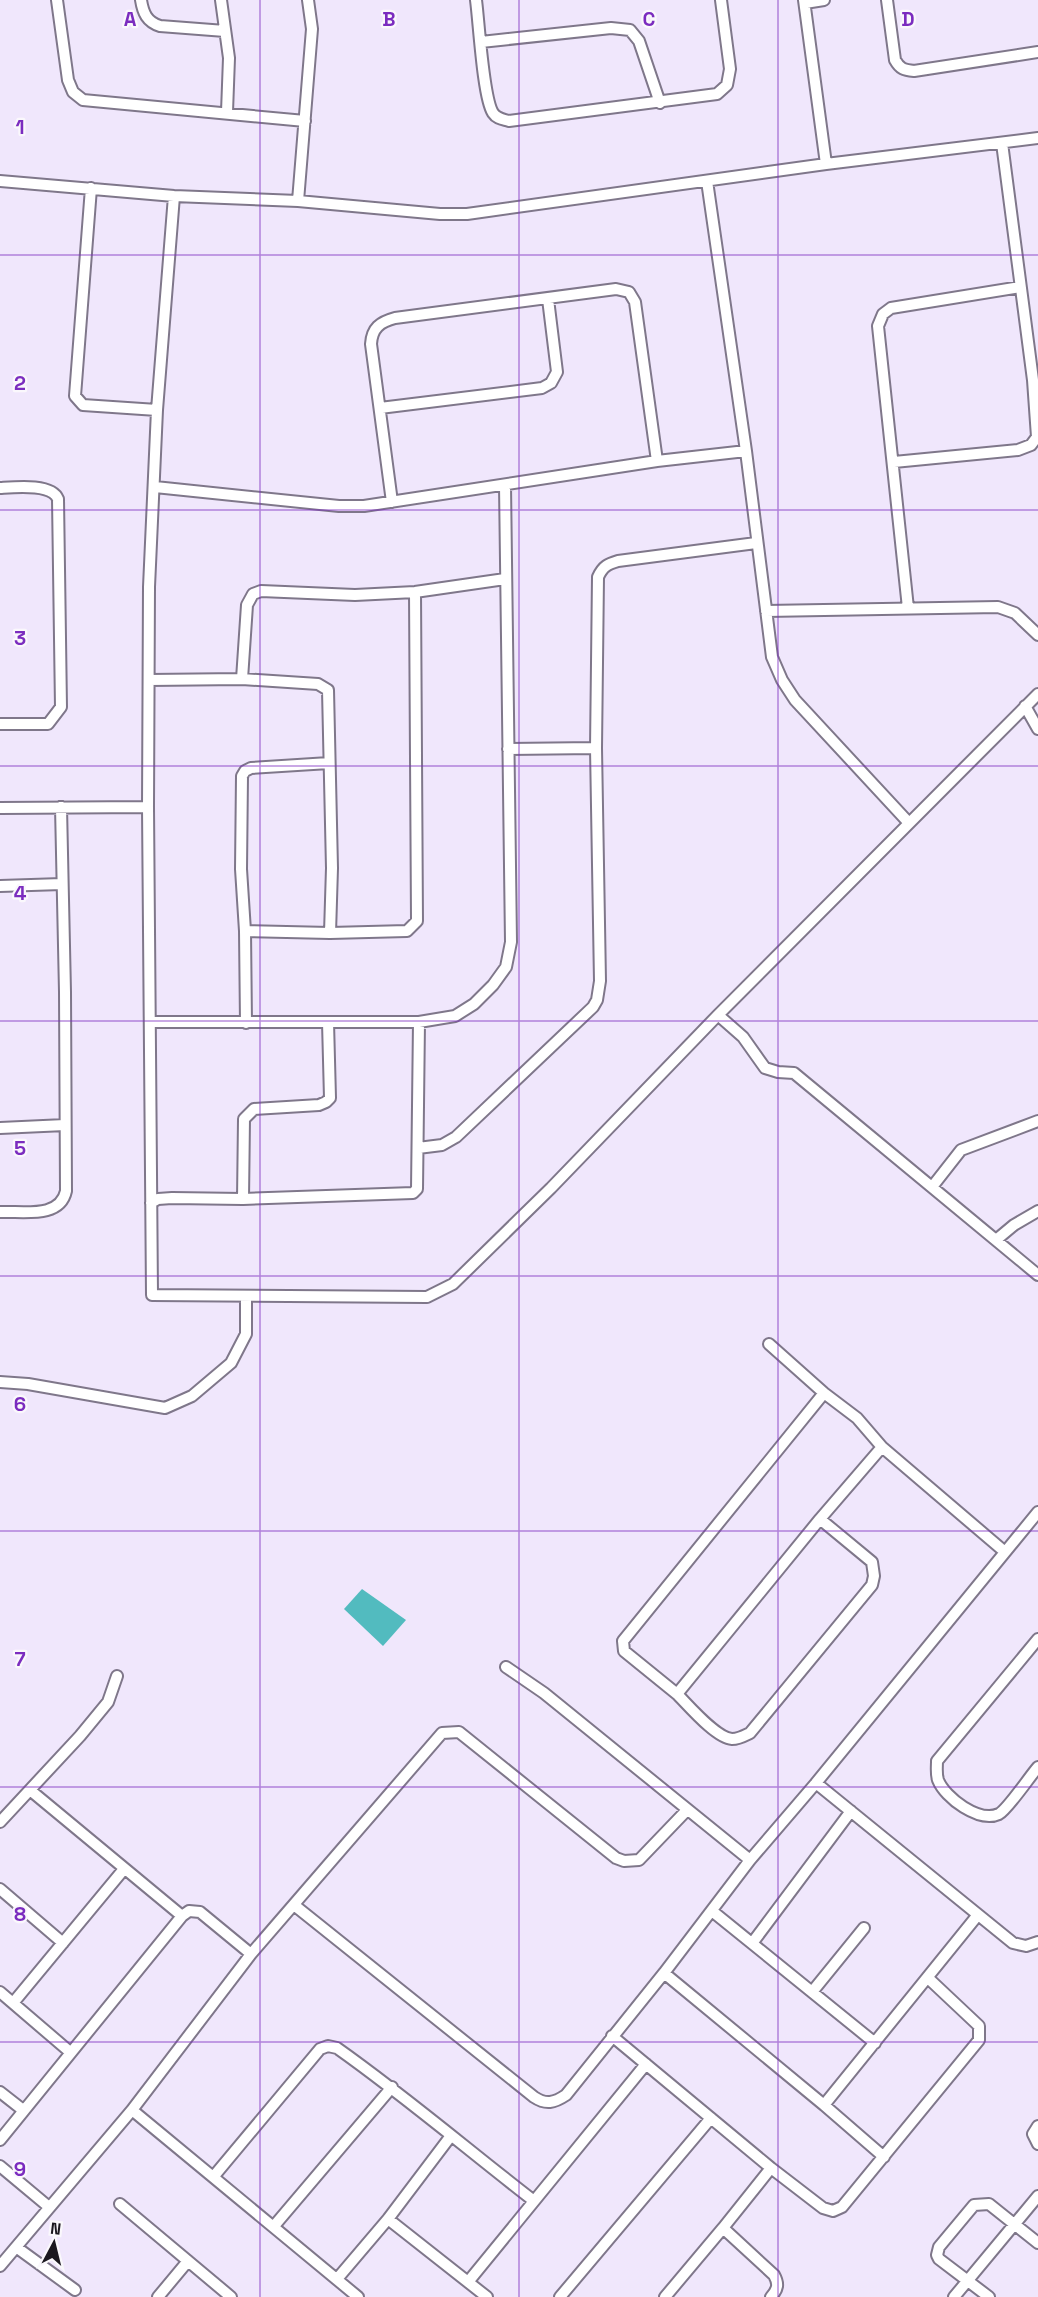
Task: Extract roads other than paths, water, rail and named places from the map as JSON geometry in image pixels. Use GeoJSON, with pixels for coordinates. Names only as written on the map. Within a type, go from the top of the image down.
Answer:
{"type":"FeatureCollection","features":[{"type":"Feature","properties":{"kind":"street"},"geometry":{"type":"LineString","coordinates":[[57,0],[68,80],[73,92],[83,100],[305,121]]}},
{"type":"Feature","properties":{"kind":"street"},"geometry":{"type":"LineString","coordinates":[[141,0],[144,14],[153,24],[225,31]]}},
{"type":"Feature","properties":{"kind":"street"},"geometry":{"type":"LineString","coordinates":[[220,0],[229,69],[227,112]]}},
{"type":"Feature","properties":{"kind":"street"},"geometry":{"type":"LineString","coordinates":[[298,201],[312,29],[308,0]]}},
{"type":"Feature","properties":{"kind":"street"},"geometry":{"type":"LineString","coordinates":[[476,0],[487,98],[494,114],[499,119],[519,120],[717,94],[727,85],[730,69],[721,0]]}},
{"type":"Feature","properties":{"kind":"street"},"geometry":{"type":"LineString","coordinates":[[824,0],[804,1],[826,164]]}},
{"type":"Feature","properties":{"kind":"street"},"geometry":{"type":"LineString","coordinates":[[887,0],[895,60],[898,67],[905,70],[914,71],[1038,52]]}},
{"type":"Feature","properties":{"kind":"street"},"geometry":{"type":"LineString","coordinates":[[481,42],[611,28],[630,30],[639,41],[660,103]]}},
{"type":"Feature","properties":{"kind":"street"},"geometry":{"type":"LineString","coordinates":[[0,181],[174,196],[298,201],[440,214],[467,214],[826,164],[1038,138]]}},
{"type":"Feature","properties":{"kind":"street"},"geometry":{"type":"LineString","coordinates":[[894,462],[1018,450],[1031,445],[1037,437],[1034,380],[1002,142]]}},
{"type":"Feature","properties":{"kind":"street"},"geometry":{"type":"LineString","coordinates":[[707,181],[746,451],[772,657],[786,687],[795,700],[909,823]]}},
{"type":"Feature","properties":{"kind":"street"},"geometry":{"type":"LineString","coordinates":[[91,188],[75,396],[83,405],[157,410]]}},
{"type":"Feature","properties":{"kind":"street"},"geometry":{"type":"LineString","coordinates":[[174,196],[157,410],[149,587],[148,807],[152,1295],[428,1297],[453,1284],[644,1094],[718,1015],[1038,694]]}},
{"type":"Feature","properties":{"kind":"street"},"geometry":{"type":"LineString","coordinates":[[908,608],[878,326],[883,314],[891,308],[1020,287]]}},
{"type":"Feature","properties":{"kind":"street"},"geometry":{"type":"LineString","coordinates":[[392,502],[371,344],[378,325],[395,318],[616,289],[629,292],[632,296],[657,462]]}},
{"type":"Feature","properties":{"kind":"street"},"geometry":{"type":"LineString","coordinates":[[380,408],[542,388],[551,383],[557,372],[548,299]]}},
{"type":"Feature","properties":{"kind":"street"},"geometry":{"type":"LineString","coordinates":[[154,487],[339,506],[392,502],[657,462],[746,451]]}},
{"type":"Feature","properties":{"kind":"street"},"geometry":{"type":"LineString","coordinates":[[150,1022],[419,1022],[454,1016],[463,1012],[493,985],[507,967],[511,942],[505,485]]}},
{"type":"Feature","properties":{"kind":"street"},"geometry":{"type":"LineString","coordinates":[[0,488],[18,486],[51,490],[58,499],[61,707],[48,724],[0,724]]}},
{"type":"Feature","properties":{"kind":"street"},"geometry":{"type":"LineString","coordinates":[[418,1148],[442,1145],[456,1137],[597,1000],[600,981],[596,748],[598,577],[601,570],[607,564],[618,561],[756,543]]}},
{"type":"Feature","properties":{"kind":"street"},"geometry":{"type":"LineString","coordinates":[[242,679],[247,605],[253,594],[261,591],[356,595],[415,592],[505,579]]}},
{"type":"Feature","properties":{"kind":"street"},"geometry":{"type":"LineString","coordinates":[[245,931],[330,933],[407,931],[417,921],[415,592]]}},
{"type":"Feature","properties":{"kind":"street"},"geometry":{"type":"LineString","coordinates":[[766,611],[998,607],[1015,613],[1038,635]]}},
{"type":"Feature","properties":{"kind":"street"},"geometry":{"type":"LineString","coordinates":[[149,680],[242,679],[318,684],[328,690],[332,868],[330,933]]}},
{"type":"Feature","properties":{"kind":"street"},"geometry":{"type":"LineString","coordinates":[[1025,706],[1038,729]]}},
{"type":"Feature","properties":{"kind":"street"},"geometry":{"type":"LineString","coordinates":[[508,749],[596,748]]}},
{"type":"Feature","properties":{"kind":"street"},"geometry":{"type":"LineString","coordinates":[[246,1023],[245,931],[241,869],[242,776],[251,768],[330,763]]}},
{"type":"Feature","properties":{"kind":"street"},"geometry":{"type":"LineString","coordinates":[[0,1212],[51,1210],[60,1206],[66,1191],[61,807]]}},
{"type":"Feature","properties":{"kind":"street"},"geometry":{"type":"LineString","coordinates":[[0,808],[148,807]]}},
{"type":"Feature","properties":{"kind":"street"},"geometry":{"type":"LineString","coordinates":[[0,886],[62,884]]}},
{"type":"Feature","properties":{"kind":"street"},"geometry":{"type":"LineString","coordinates":[[718,1015],[743,1037],[765,1068],[794,1073],[1038,1275]]}},
{"type":"Feature","properties":{"kind":"street"},"geometry":{"type":"LineString","coordinates":[[243,1199],[244,1119],[248,1113],[254,1108],[319,1105],[330,1098],[328,1022]]}},
{"type":"Feature","properties":{"kind":"street"},"geometry":{"type":"LineString","coordinates":[[151,1203],[158,1199],[172,1198],[243,1199],[413,1193],[417,1189],[419,1022]]}},
{"type":"Feature","properties":{"kind":"street"},"geometry":{"type":"LineString","coordinates":[[932,1187],[961,1150],[1038,1120]]}},
{"type":"Feature","properties":{"kind":"street"},"geometry":{"type":"LineString","coordinates":[[0,1128],[65,1125]]}},
{"type":"Feature","properties":{"kind":"street"},"geometry":{"type":"LineString","coordinates":[[996,1240],[1014,1225],[1038,1211]]}},
{"type":"Feature","properties":{"kind":"street"},"geometry":{"type":"LineString","coordinates":[[0,1382],[28,1384],[165,1408],[192,1396],[231,1363],[246,1334],[246,1297]]}},
{"type":"Feature","properties":{"kind":"street"},"geometry":{"type":"LineString","coordinates":[[769,1344],[824,1393],[857,1418],[882,1447],[1005,1552]]}},
{"type":"Feature","properties":{"kind":"street"},"geometry":{"type":"LineString","coordinates":[[820,1519],[872,1562],[874,1576],[872,1586],[750,1733],[738,1739],[729,1739],[719,1734],[677,1694],[624,1651],[623,1641],[824,1393]]}},
{"type":"Feature","properties":{"kind":"street"},"geometry":{"type":"LineString","coordinates":[[677,1694],[882,1447]]}},
{"type":"Feature","properties":{"kind":"street"},"geometry":{"type":"LineString","coordinates":[[294,1905],[543,2103],[556,2102],[566,2095],[664,1973],[750,1860],[1038,1512]]}},
{"type":"Feature","properties":{"kind":"street"},"geometry":{"type":"LineString","coordinates":[[1038,1639],[937,1761],[936,1770],[938,1781],[945,1790],[975,1815],[988,1817],[1001,1813],[1038,1767]]}},
{"type":"Feature","properties":{"kind":"street"},"geometry":{"type":"LineString","coordinates":[[506,1667],[544,1693],[750,1860]]}},
{"type":"Feature","properties":{"kind":"street"},"geometry":{"type":"LineString","coordinates":[[0,1822],[108,1702],[117,1676]]}},
{"type":"Feature","properties":{"kind":"street"},"geometry":{"type":"LineString","coordinates":[[0,2266],[132,2110],[251,1954],[442,1733],[459,1732],[616,1858],[624,1862],[639,1860],[687,1810]]}},
{"type":"Feature","properties":{"kind":"street"},"geometry":{"type":"LineString","coordinates":[[816,1783],[1013,1944],[1026,1946],[1038,1942]]}},
{"type":"Feature","properties":{"kind":"street"},"geometry":{"type":"LineString","coordinates":[[30,1790],[182,1916]]}},
{"type":"Feature","properties":{"kind":"street"},"geometry":{"type":"LineString","coordinates":[[753,1942],[851,1811]]}},
{"type":"Feature","properties":{"kind":"street"},"geometry":{"type":"LineString","coordinates":[[13,2003],[124,1869]]}},
{"type":"Feature","properties":{"kind":"street"},"geometry":{"type":"LineString","coordinates":[[0,1889],[63,1942]]}},
{"type":"Feature","properties":{"kind":"street"},"geometry":{"type":"LineString","coordinates":[[0,2140],[182,1916],[189,1911],[200,1912],[251,1954]]}},
{"type":"Feature","properties":{"kind":"street"},"geometry":{"type":"LineString","coordinates":[[712,1911],[875,2043]]}},
{"type":"Feature","properties":{"kind":"street"},"geometry":{"type":"LineString","coordinates":[[824,2105],[977,1916]]}},
{"type":"Feature","properties":{"kind":"street"},"geometry":{"type":"LineString","coordinates":[[812,1992],[864,1928]]}},
{"type":"Feature","properties":{"kind":"street"},"geometry":{"type":"LineString","coordinates":[[664,1973],[884,2157]]}},
{"type":"Feature","properties":{"kind":"street"},"geometry":{"type":"LineString","coordinates":[[612,2036],[771,2168],[823,2208],[834,2211],[842,2206],[884,2157],[979,2040],[979,2026],[928,1978]]}},
{"type":"Feature","properties":{"kind":"street"},"geometry":{"type":"LineString","coordinates":[[0,1992],[70,2052]]}},
{"type":"Feature","properties":{"kind":"street"},"geometry":{"type":"LineString","coordinates":[[214,2176],[320,2049],[328,2046],[337,2048],[392,2086],[450,2136],[534,2201]]}},
{"type":"Feature","properties":{"kind":"street"},"geometry":{"type":"LineString","coordinates":[[468,2282],[646,2064]]}},
{"type":"Feature","properties":{"kind":"street"},"geometry":{"type":"LineString","coordinates":[[274,2226],[392,2086]]}},
{"type":"Feature","properties":{"kind":"street"},"geometry":{"type":"LineString","coordinates":[[0,2092],[23,2110]]}},
{"type":"Feature","properties":{"kind":"street"},"geometry":{"type":"LineString","coordinates":[[132,2110],[358,2297]]}},
{"type":"Feature","properties":{"kind":"street"},"geometry":{"type":"LineString","coordinates":[[560,2297],[711,2118]]}},
{"type":"Feature","properties":{"kind":"street"},"geometry":{"type":"LineString","coordinates":[[1038,2126],[1033,2134],[1038,2144]]}},
{"type":"Feature","properties":{"kind":"street"},"geometry":{"type":"LineString","coordinates":[[337,2279],[388,2218],[450,2136]]}},
{"type":"Feature","properties":{"kind":"street"},"geometry":{"type":"LineString","coordinates":[[0,2166],[49,2207]]}},
{"type":"Feature","properties":{"kind":"street"},"geometry":{"type":"LineString","coordinates":[[665,2297],[771,2168]]}},
{"type":"Feature","properties":{"kind":"street"},"geometry":{"type":"LineString","coordinates":[[954,2297],[1038,2196]]}},
{"type":"Feature","properties":{"kind":"street"},"geometry":{"type":"LineString","coordinates":[[120,2204],[231,2297]]}},
{"type":"Feature","properties":{"kind":"street"},"geometry":{"type":"LineString","coordinates":[[989,2297],[939,2259],[937,2250],[974,2205],[989,2204],[1038,2243]]}},
{"type":"Feature","properties":{"kind":"street"},"geometry":{"type":"LineString","coordinates":[[388,2218],[487,2297]]}},
{"type":"Feature","properties":{"kind":"street"},"geometry":{"type":"LineString","coordinates":[[723,2228],[774,2275],[778,2283],[776,2292],[771,2297]]}},
{"type":"Feature","properties":{"kind":"street"},"geometry":{"type":"LineString","coordinates":[[16,2247],[75,2290]]}},
{"type":"Feature","properties":{"kind":"street"},"geometry":{"type":"LineString","coordinates":[[158,2297],[188,2261]]}}]}
